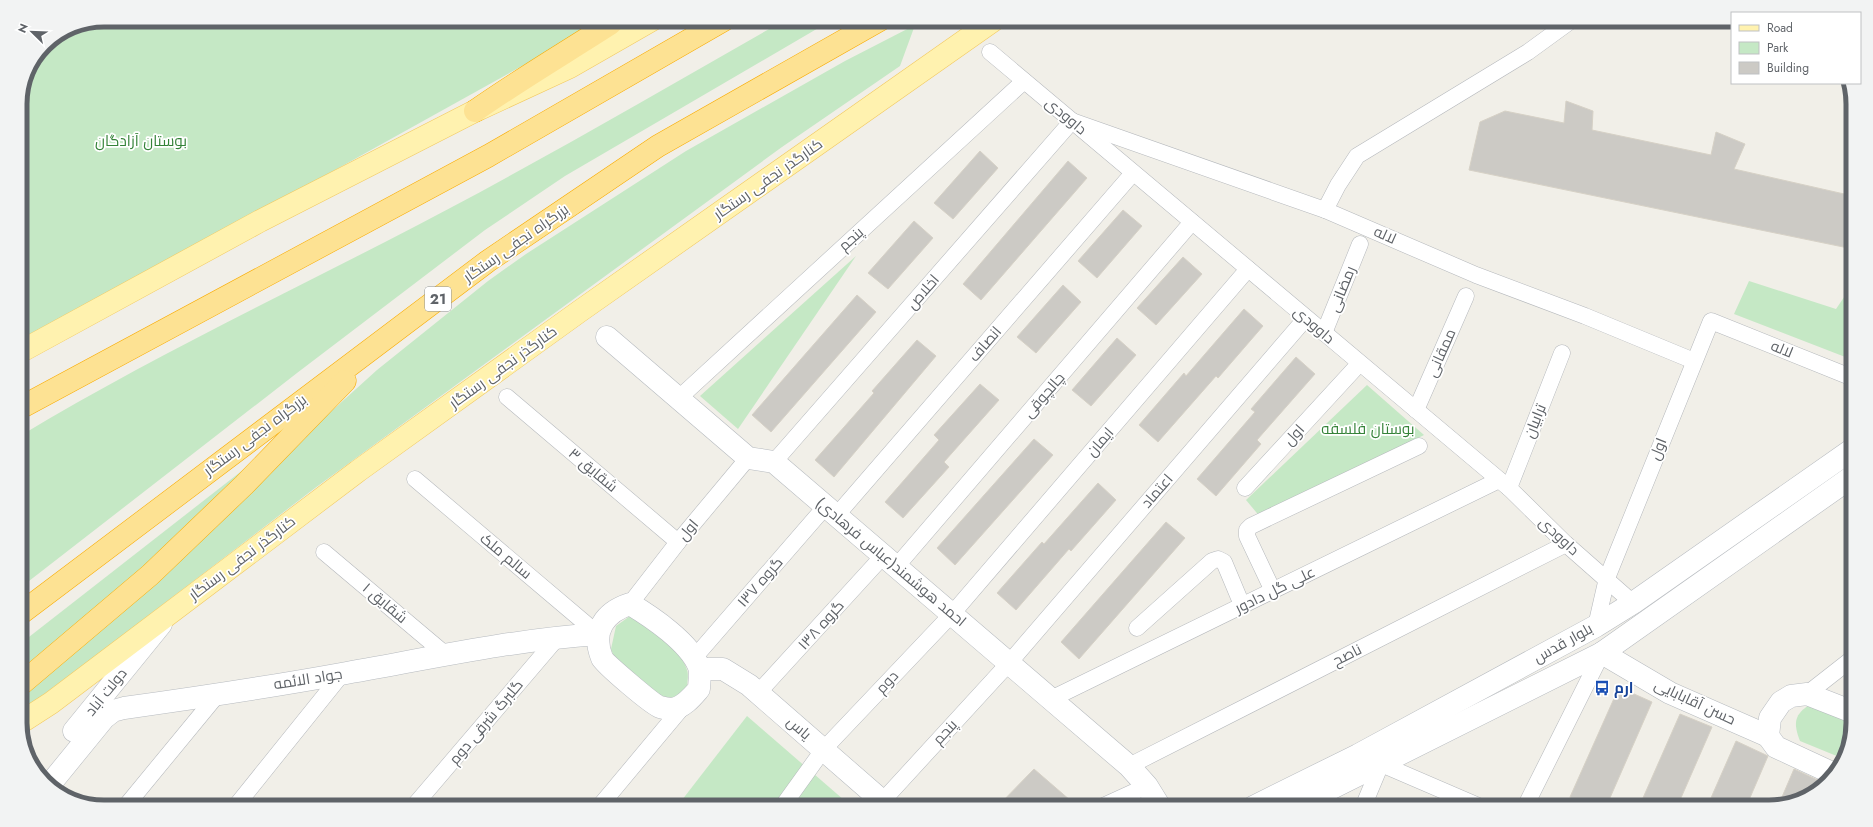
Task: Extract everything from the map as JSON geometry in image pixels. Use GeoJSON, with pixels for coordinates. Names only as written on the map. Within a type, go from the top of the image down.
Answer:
{"type":"FeatureCollection","features":[{"type":"Feature","properties":{"kind":"highway"},"geometry":{"type":"LineString","coordinates":[[475,111],[510,86],[566,53],[605,27]]}},
{"type":"Feature","properties":{"kind":"highway"},"geometry":{"type":"LineString","coordinates":[[27,404],[488,156],[712,27]]}},
{"type":"Feature","properties":{"kind":"highway","name":"بزرگراه نجفی رستگار"},"geometry":{"type":"LineString","coordinates":[[27,609],[488,261],[658,146],[868,27]]}},
{"type":"Feature","properties":{"kind":"highway"},"geometry":{"type":"LineString","coordinates":[[27,679],[150,575],[244,485],[395,331]]}},
{"type":"Feature","properties":{"kind":"main road"},"geometry":{"type":"LineString","coordinates":[[27,348],[260,221],[475,111],[570,67],[640,27]]}},
{"type":"Feature","properties":{"kind":"main road","name":"کنارگذر نجفی رستگار"},"geometry":{"type":"LineString","coordinates":[[27,718],[51,703],[358,471],[548,334],[984,27]]}},
{"type":"Feature","properties":{"kind":"street"},"geometry":{"type":"LineString","coordinates":[[1325,210],[1338,185],[1357,156],[1528,52],[1562,27]]}},
{"type":"Feature","properties":{"kind":"street","name":"داوودی"},"geometry":{"type":"LineString","coordinates":[[990,52],[1359,364],[1504,484],[1566,544],[1634,603]]}},
{"type":"Feature","properties":{"kind":"street","name":"پنجم"},"geometry":{"type":"LineString","coordinates":[[679,398],[1024,81]]}},
{"type":"Feature","properties":{"kind":"street","name":"لاله"},"geometry":{"type":"LineString","coordinates":[[1072,121],[1325,210],[1476,275],[1585,316],[1694,361]]}},
{"type":"Feature","properties":{"kind":"street","name":"اخلاص"},"geometry":{"type":"LineString","coordinates":[[774,462],[1072,121]]}},
{"type":"Feature","properties":{"kind":"street","name":"انصاف"},"geometry":{"type":"LineString","coordinates":[[831,511],[1133,173]]}},
{"type":"Feature","properties":{"kind":"street","name":"چالچوقی"},"geometry":{"type":"LineString","coordinates":[[889,561],[1192,222]]}},
{"type":"Feature","properties":{"kind":"street","name":"رمضانی"},"geometry":{"type":"LineString","coordinates":[[1324,333],[1360,244]]}},
{"type":"Feature","properties":{"kind":"street","name":"ایمان"},"geometry":{"type":"LineString","coordinates":[[952,614],[1248,269]]}},
{"type":"Feature","properties":{"kind":"street","name":"ممقانی"},"geometry":{"type":"LineString","coordinates":[[1416,410],[1466,296]]}},
{"type":"Feature","properties":{"kind":"street","name":"اعتماد"},"geometry":{"type":"LineString","coordinates":[[1009,663],[1306,318]]}},
{"type":"Feature","properties":{"kind":"street","name":"لاله"},"geometry":{"type":"LineString","coordinates":[[1711,321],[1846,375]]}},
{"type":"Feature","properties":{"kind":"street","name":"اول"},"geometry":{"type":"LineString","coordinates":[[1596,626],[1607,578],[1711,321]]}},
{"type":"Feature","properties":{"kind":"street"},"geometry":{"type":"LineString","coordinates":[[607,337],[748,458],[774,462]]}},
{"type":"Feature","properties":{"kind":"street","name":"ترابیان"},"geometry":{"type":"LineString","coordinates":[[1504,484],[1562,353]]}},
{"type":"Feature","properties":{"kind":"street","name":"اول"},"geometry":{"type":"LineString","coordinates":[[1245,488],[1359,364]]}},
{"type":"Feature","properties":{"kind":"street","name":"شقایق ۳"},"geometry":{"type":"LineString","coordinates":[[507,398],[678,542]]}},
{"type":"Feature","properties":{"kind":"street"},"geometry":{"type":"LineString","coordinates":[[1273,591],[1247,536],[1247,530],[1251,526],[1419,446]]}},
{"type":"Feature","properties":{"kind":"street","name":"بلوار قدس"},"geometry":{"type":"LineString","coordinates":[[1267,800],[1358,755],[1596,626],[1634,603],[1846,453]]}},
{"type":"Feature","properties":{"kind":"street","name":"اول"},"geometry":{"type":"LineString","coordinates":[[630,604],[678,542],[748,458]]}},
{"type":"Feature","properties":{"kind":"street","name":"احمد هوشمند(عباس فرهادی)"},"geometry":{"type":"LineString","coordinates":[[774,462],[1129,766],[1147,786],[1156,800]]}},
{"type":"Feature","properties":{"kind":"street","name":"سالم ملک"},"geometry":{"type":"LineString","coordinates":[[415,478],[598,634]]}},
{"type":"Feature","properties":{"kind":"street","name":"بلوار قدس"},"geometry":{"type":"LineString","coordinates":[[1308,800],[1602,653],[1846,481]]}},
{"type":"Feature","properties":{"kind":"street","name":"علی گل دادور"},"geometry":{"type":"LineString","coordinates":[[1051,699],[1273,591],[1504,484]]}},
{"type":"Feature","properties":{"kind":"street","name":"گروه ۱۳۷"},"geometry":{"type":"LineString","coordinates":[[697,663],[831,511]]}},
{"type":"Feature","properties":{"kind":"street","name":"ناصح"},"geometry":{"type":"LineString","coordinates":[[1129,766],[1566,544]]}},
{"type":"Feature","properties":{"kind":"street","name":"شقایق ۱"},"geometry":{"type":"LineString","coordinates":[[324,552],[445,654]]}},
{"type":"Feature","properties":{"kind":"street"},"geometry":{"type":"LineString","coordinates":[[1137,628],[1212,561],[1218,559],[1224,562],[1242,606]]}},
{"type":"Feature","properties":{"kind":"street","name":"گروه ۱۳۸"},"geometry":{"type":"LineString","coordinates":[[758,693],[889,561]]}},
{"type":"Feature","properties":{"kind":"street"},"geometry":{"type":"LineString","coordinates":[[605,800],[699,689],[697,663],[667,629],[630,604],[618,608],[605,619],[598,634],[603,659],[659,707],[673,709],[686,703]]}},
{"type":"Feature","properties":{"kind":"street","name":"دولت آباد"},"geometry":{"type":"LineString","coordinates":[[43,770],[173,610]]}},
{"type":"Feature","properties":{"kind":"street","name":"دوم"},"geometry":{"type":"LineString","coordinates":[[787,800],[823,750],[952,614]]}},
{"type":"Feature","properties":{"kind":"street"},"geometry":{"type":"LineString","coordinates":[[1528,800],[1602,653],[1596,626]]}},
{"type":"Feature","properties":{"kind":"street","name":"جواد الائمه"},"geometry":{"type":"LineString","coordinates":[[53,781],[104,718],[113,711],[342,674],[445,654],[558,637],[598,634]]}},
{"type":"Feature","properties":{"kind":"street","name":"گلبرگ شرقی دوم"},"geometry":{"type":"LineString","coordinates":[[420,800],[558,637]]}},
{"type":"Feature","properties":{"kind":"street","name":"حسن آقابابایی"},"geometry":{"type":"LineString","coordinates":[[1602,653],[1670,693],[1768,736]]}},
{"type":"Feature","properties":{"kind":"street","name":"یاس"},"geometry":{"type":"LineString","coordinates":[[697,663],[723,669],[758,693],[878,800]]}},
{"type":"Feature","properties":{"kind":"street","name":"پنجم"},"geometry":{"type":"LineString","coordinates":[[887,800],[1009,663]]}},
{"type":"Feature","properties":{"kind":"street"},"geometry":{"type":"LineString","coordinates":[[1807,694],[1846,663]]}},
{"type":"Feature","properties":{"kind":"street"},"geometry":{"type":"LineString","coordinates":[[241,800],[342,674]]}},
{"type":"Feature","properties":{"kind":"street"},"geometry":{"type":"LineString","coordinates":[[131,800],[218,694]]}},
{"type":"Feature","properties":{"kind":"street"},"geometry":{"type":"LineString","coordinates":[[1829,772],[1776,747],[1768,736],[1770,718],[1781,702],[1791,696],[1807,694],[1846,709]]}},
{"type":"Feature","properties":{"kind":"street"},"geometry":{"type":"LineString","coordinates":[[1366,800],[1381,764],[1465,800]]}},
{"type":"Feature","properties":{"kind":"street"},"geometry":{"type":"LineString","coordinates":[[1116,800],[1147,786]]}},
{"type":"Feature","properties":{"kind":"green space","name":"بوستان آزادگان"},"geometry":{"type":"Polygon","coordinates":[[[99,27],[592,27],[108,296],[27,336],[27,99],[31,79],[40,61],[47,52],[52,52],[53,46],[70,35],[89,28],[99,27]]]}},
{"type":"Feature","properties":{"kind":"green space"},"geometry":{"type":"Polygon","coordinates":[[[773,27],[820,27],[565,176],[485,230],[297,373],[27,583],[27,432],[156,359],[437,215],[587,133],[773,27]]]}},
{"type":"Feature","properties":{"kind":"green space"},"geometry":{"type":"Polygon","coordinates":[[[911,27],[914,27],[900,66],[782,147],[315,488],[27,707],[27,687],[377,370],[488,281],[526,254],[686,151],[845,61],[911,27]]]}},
{"type":"Feature","properties":{"kind":"green space"},"geometry":{"type":"Polygon","coordinates":[[[856,256],[738,429],[700,396],[856,256]]]}},
{"type":"Feature","properties":{"kind":"green space"},"geometry":{"type":"Polygon","coordinates":[[[1749,281],[1836,309],[1846,294],[1846,357],[1734,314],[1749,281]]]}},
{"type":"Feature","properties":{"kind":"green space","name":"بوستان فلسفه"},"geometry":{"type":"Polygon","coordinates":[[[1367,385],[1424,435],[1261,518],[1246,500],[1367,385]]]}},
{"type":"Feature","properties":{"kind":"green space"},"geometry":{"type":"Polygon","coordinates":[[[248,466],[253,468],[27,673],[27,639],[248,466]]]}},
{"type":"Feature","properties":{"kind":"green space"},"geometry":{"type":"Polygon","coordinates":[[[630,616],[663,639],[678,653],[683,661],[688,672],[687,689],[676,698],[661,697],[614,657],[611,649],[616,626],[630,616]]]}},
{"type":"Feature","properties":{"kind":"green space"},"geometry":{"type":"Polygon","coordinates":[[[1811,704],[1846,715],[1845,738],[1838,757],[1800,741],[1796,729],[1796,720],[1801,711],[1811,704]]]}},
{"type":"Feature","properties":{"kind":"green space"},"geometry":{"type":"Polygon","coordinates":[[[747,716],[844,800],[682,800],[747,716]]]}},
{"type":"Feature","properties":{"kind":"building"},"geometry":{"type":"Polygon","coordinates":[[[1566,101],[1593,111],[1592,130],[1711,155],[1716,132],[1745,144],[1734,169],[1846,194],[1846,248],[1469,170],[1480,122],[1505,111],[1564,123],[1566,101]]]}},
{"type":"Feature","properties":{"kind":"building"},"geometry":{"type":"Polygon","coordinates":[[[980,151],[998,168],[953,219],[934,203],[980,151]]]}},
{"type":"Feature","properties":{"kind":"building"},"geometry":{"type":"Polygon","coordinates":[[[1068,161],[1087,178],[981,300],[963,284],[1068,161]]]}},
{"type":"Feature","properties":{"kind":"building"},"geometry":{"type":"Polygon","coordinates":[[[1123,210],[1142,226],[1097,278],[1078,261],[1123,210]]]}},
{"type":"Feature","properties":{"kind":"building"},"geometry":{"type":"Polygon","coordinates":[[[914,221],[933,238],[888,289],[868,273],[914,221]]]}},
{"type":"Feature","properties":{"kind":"building"},"geometry":{"type":"Polygon","coordinates":[[[1183,257],[1202,274],[1156,325],[1137,308],[1183,257]]]}},
{"type":"Feature","properties":{"kind":"building"},"geometry":{"type":"Polygon","coordinates":[[[1063,285],[1081,302],[1036,353],[1017,337],[1063,285]]]}},
{"type":"Feature","properties":{"kind":"building"},"geometry":{"type":"Polygon","coordinates":[[[857,295],[876,312],[771,432],[752,415],[857,295]]]}},
{"type":"Feature","properties":{"kind":"building"},"geometry":{"type":"Polygon","coordinates":[[[1244,309],[1263,326],[1218,378],[1216,376],[1158,442],[1139,425],[1184,373],[1186,376],[1244,309]]]}},
{"type":"Feature","properties":{"kind":"building"},"geometry":{"type":"Polygon","coordinates":[[[1117,338],[1136,355],[1091,406],[1072,390],[1117,338]]]}},
{"type":"Feature","properties":{"kind":"building"},"geometry":{"type":"Polygon","coordinates":[[[917,340],[936,356],[834,477],[815,460],[874,393],[872,391],[917,340]]]}},
{"type":"Feature","properties":{"kind":"building"},"geometry":{"type":"Polygon","coordinates":[[[1296,357],[1315,374],[1257,440],[1261,444],[1216,496],[1197,479],[1255,412],[1251,409],[1296,357]]]}},
{"type":"Feature","properties":{"kind":"building"},"geometry":{"type":"Polygon","coordinates":[[[980,384],[999,400],[944,462],[949,467],[903,518],[885,502],[939,440],[934,435],[980,384]]]}},
{"type":"Feature","properties":{"kind":"building"},"geometry":{"type":"Polygon","coordinates":[[[1034,439],[1053,455],[955,565],[937,548],[1034,439]]]}},
{"type":"Feature","properties":{"kind":"building"},"geometry":{"type":"Polygon","coordinates":[[[1098,483],[1116,500],[1071,551],[1069,549],[1016,610],[997,593],[1042,542],[1044,544],[1098,483]]]}},
{"type":"Feature","properties":{"kind":"building"},"geometry":{"type":"Polygon","coordinates":[[[1166,522],[1185,538],[1079,659],[1061,642],[1166,522]]]}},
{"type":"Feature","properties":{"kind":"building"},"geometry":{"type":"Polygon","coordinates":[[[1623,689],[1652,702],[1609,800],[1571,800],[1570,797],[1616,694],[1623,689]]]}},
{"type":"Feature","properties":{"kind":"building"},"geometry":{"type":"Polygon","coordinates":[[[1680,714],[1712,727],[1680,800],[1642,800],[1680,714]]]}},
{"type":"Feature","properties":{"kind":"building"},"geometry":{"type":"Polygon","coordinates":[[[1736,741],[1768,756],[1749,800],[1710,800],[1736,741]]]}},
{"type":"Feature","properties":{"kind":"building"},"geometry":{"type":"Polygon","coordinates":[[[1034,769],[1070,800],[1004,800],[1034,769]]]}},
{"type":"Feature","properties":{"kind":"building"},"geometry":{"type":"Polygon","coordinates":[[[1794,769],[1820,781],[1803,792],[1781,799],[1794,769]]]}},
{"type":"Feature","properties":{"kind":"place","name":"ارم"},"geometry":{"type":"Point","coordinates":[1602,688]}}]}
